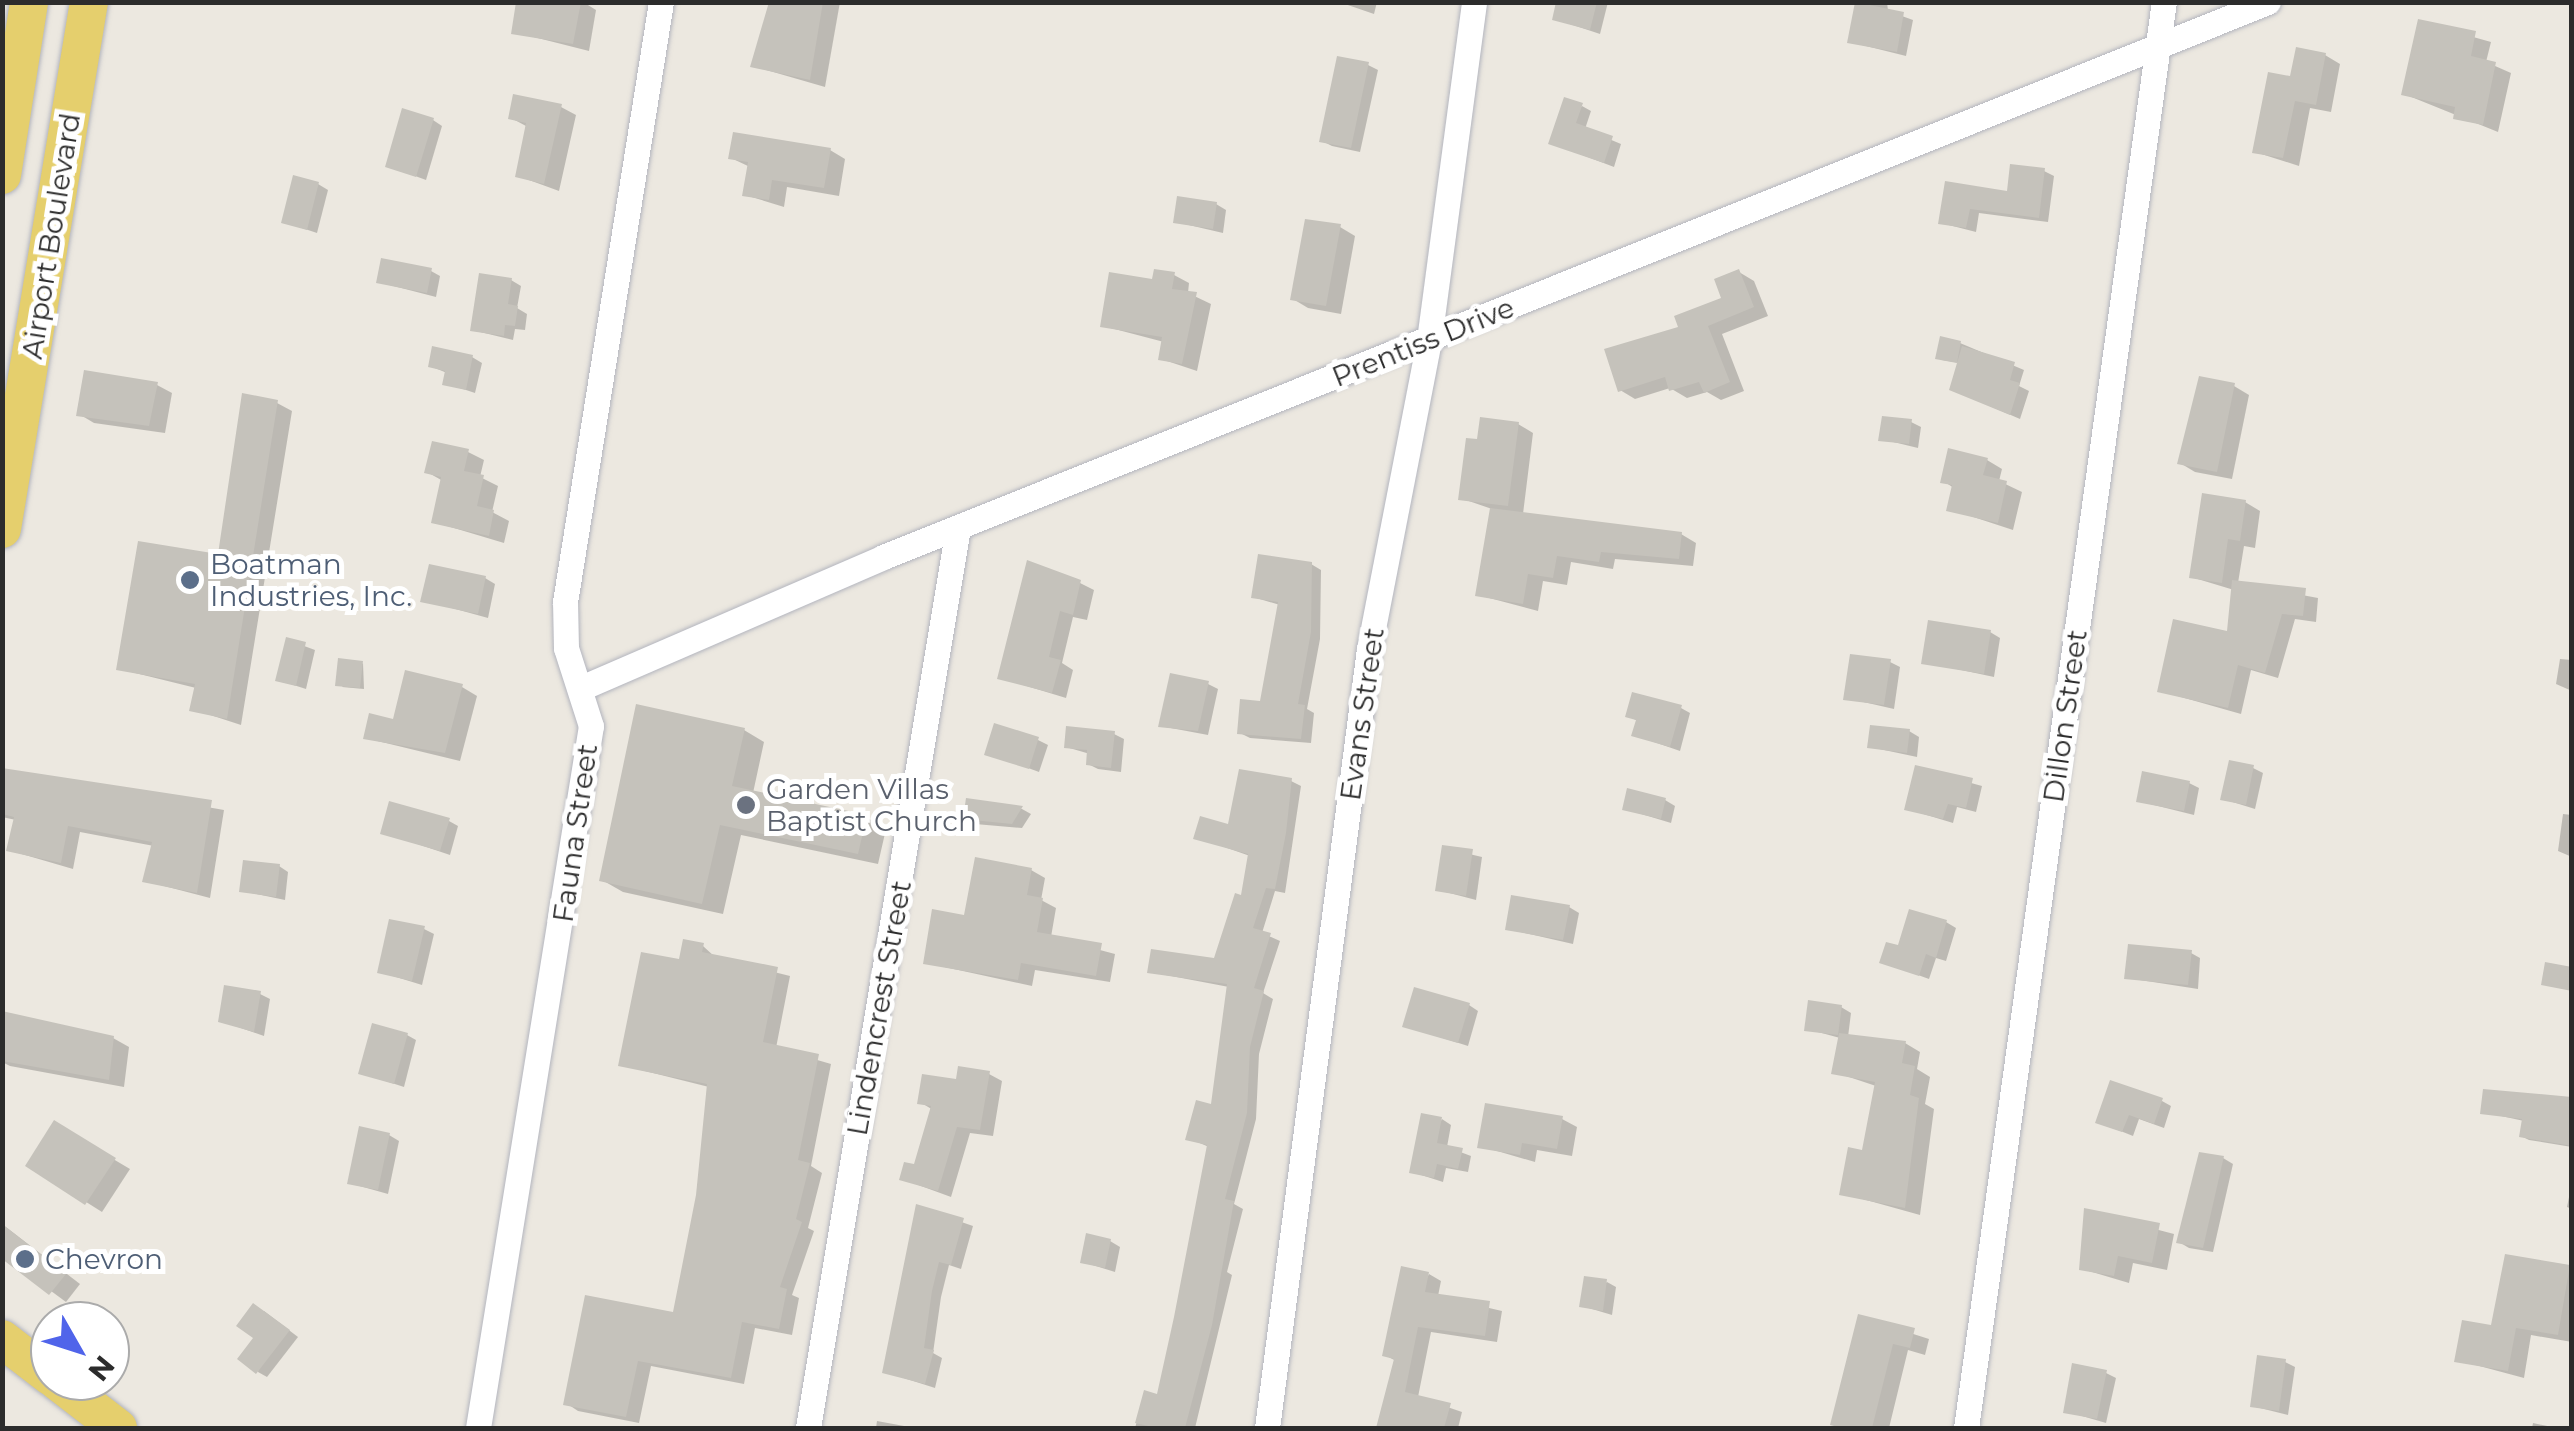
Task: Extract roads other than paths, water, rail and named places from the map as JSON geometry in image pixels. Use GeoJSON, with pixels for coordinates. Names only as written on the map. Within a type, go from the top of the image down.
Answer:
{"type":"FeatureCollection","features":[{"type":"Feature","properties":{"kind":"main road","name":"Airport Boulevard"},"geometry":{"type":"LineString","coordinates":[[2,175],[29,2]]}},
{"type":"Feature","properties":{"kind":"main road","name":"Airport Boulevard"},"geometry":{"type":"LineString","coordinates":[[2,530],[20,322],[89,2]]}},
{"type":"Feature","properties":{"kind":"main road"},"geometry":{"type":"LineString","coordinates":[[2,1339],[30,1361]]}},
{"type":"Feature","properties":{"kind":"main road"},"geometry":{"type":"LineString","coordinates":[[83,1401],[118,1428]]}},
{"type":"Feature","properties":{"kind":"street","name":"Fauna Street"},"geometry":{"type":"LineString","coordinates":[[478,1428],[591,726],[566,648],[566,602],[661,2]]}},
{"type":"Feature","properties":{"kind":"street","name":"Evans Street"},"geometry":{"type":"LineString","coordinates":[[1266,1428],[1369,649],[1429,340],[1474,2]]}},
{"type":"Feature","properties":{"kind":"street","name":"Dillon Street"},"geometry":{"type":"LineString","coordinates":[[1966,1428],[2164,2]]}},
{"type":"Feature","properties":{"kind":"street","name":"Prentiss Drive"},"geometry":{"type":"LineString","coordinates":[[580,688],[958,528],[2268,2]]}},
{"type":"Feature","properties":{"kind":"street","name":"Lindencrest Street"},"geometry":{"type":"LineString","coordinates":[[808,1428],[958,528]]}},
{"type":"Feature","properties":{"kind":"place","name":"Boatman Industries, Inc."},"geometry":{"type":"Point","coordinates":[190,580]}},
{"type":"Feature","properties":{"kind":"place","name":"Garden Villas Baptist Church"},"geometry":{"type":"Point","coordinates":[746,805]}},
{"type":"Feature","properties":{"kind":"place","name":"Chevron"},"geometry":{"type":"Point","coordinates":[25,1259]}}]}
